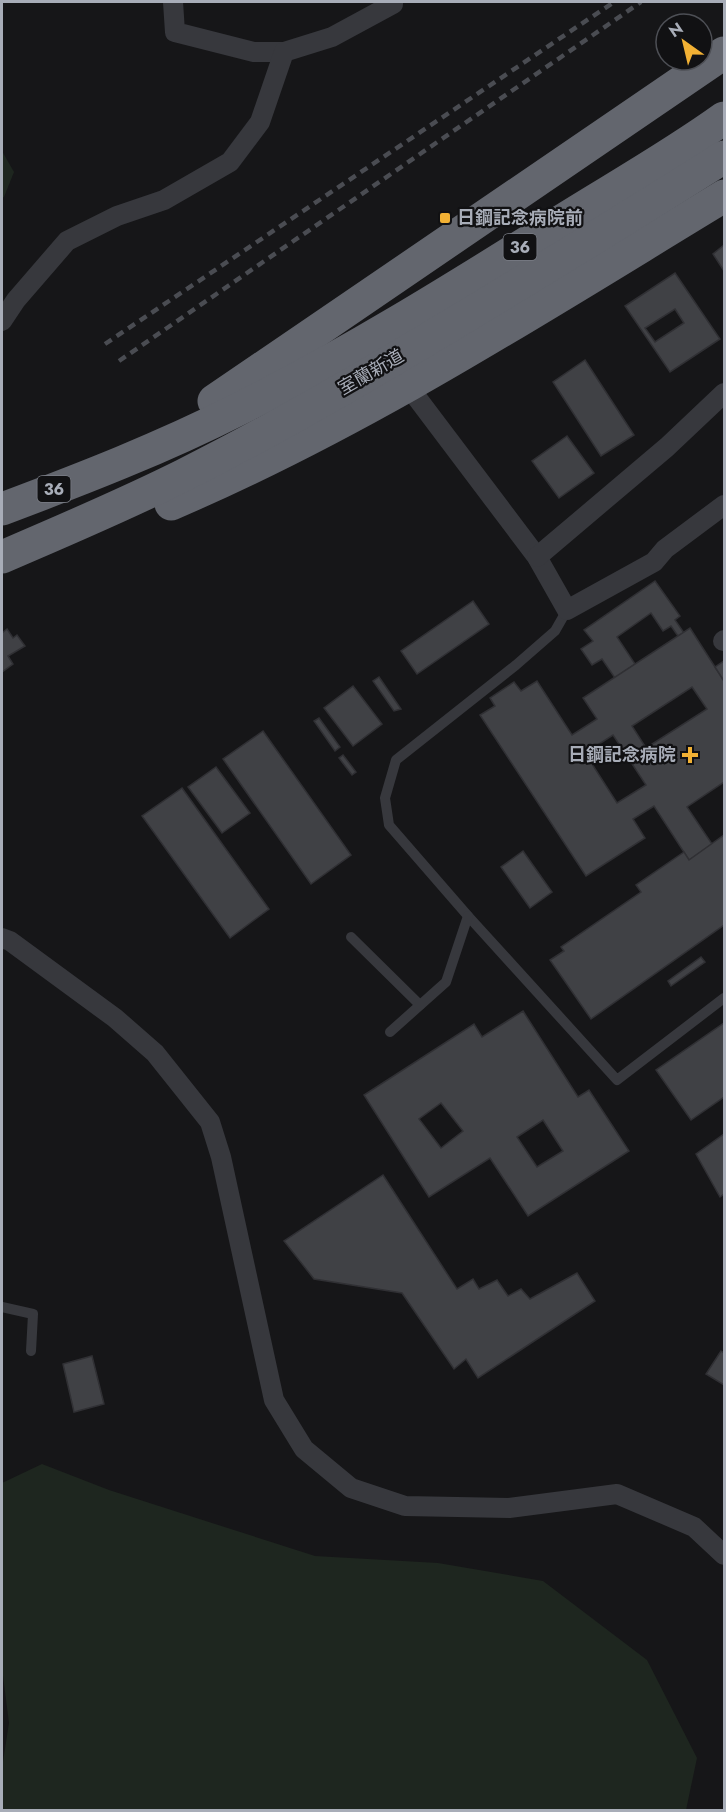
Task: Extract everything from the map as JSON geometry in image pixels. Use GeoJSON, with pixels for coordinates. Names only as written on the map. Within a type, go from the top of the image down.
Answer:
{"type":"FeatureCollection","features":[{"type":"Feature","properties":{"kind":"highway"},"geometry":{"type":"LineString","coordinates":[[106,470],[263,369],[724,53]]}},
{"type":"Feature","properties":{"kind":"highway","name":"室蘭新道"},"geometry":{"type":"LineString","coordinates":[[2,557],[85,522],[184,475],[479,273],[724,118]]}},
{"type":"Feature","properties":{"kind":"highway","name":"室蘭新道"},"geometry":{"type":"LineString","coordinates":[[106,470],[172,442],[240,409],[319,384],[435,335],[724,157]]}},
{"type":"Feature","properties":{"kind":"highway"},"geometry":{"type":"LineString","coordinates":[[2,564],[21,560],[116,528],[222,482],[408,386],[724,196]]}},
{"type":"Feature","properties":{"kind":"highway","name":"36"},"geometry":{"type":"LineString","coordinates":[[2,509],[106,470]]}},
{"type":"Feature","properties":{"kind":"street"},"geometry":{"type":"LineString","coordinates":[[173,2],[175,33],[254,52],[284,52],[332,37],[393,2]]}},
{"type":"Feature","properties":{"kind":"street"},"geometry":{"type":"LineString","coordinates":[[2,321],[16,300],[67,241],[117,216],[164,200],[230,162],[260,122],[284,52]]}},
{"type":"Feature","properties":{"kind":"street"},"geometry":{"type":"LineString","coordinates":[[408,386],[537,557],[567,610],[654,562],[665,549],[724,505]]}},
{"type":"Feature","properties":{"kind":"street"},"geometry":{"type":"LineString","coordinates":[[537,557],[667,447],[724,393]]}},
{"type":"Feature","properties":{"kind":"street"},"geometry":{"type":"LineString","coordinates":[[2,938],[10,940],[96,1004],[155,1053],[210,1122],[221,1157],[274,1400],[304,1449],[351,1488],[405,1506],[509,1508],[617,1494],[694,1527],[724,1555]]}},
{"type":"Feature","properties":{"kind":"lane"},"geometry":{"type":"LineString","coordinates":[[567,610],[555,631],[524,659],[396,760],[386,798],[389,825],[617,1080],[724,998]]}},
{"type":"Feature","properties":{"kind":"lane"},"geometry":{"type":"LineString","coordinates":[[390,1032],[446,982],[468,916]]}},
{"type":"Feature","properties":{"kind":"lane"},"geometry":{"type":"LineString","coordinates":[[351,937],[420,1005]]}},
{"type":"Feature","properties":{"kind":"lane"},"geometry":{"type":"LineString","coordinates":[[2,1307],[33,1314],[31,1351]]}},
{"type":"Feature","properties":{"kind":"shaded area"},"geometry":{"type":"Polygon","coordinates":[[[2,151],[14,172],[2,198],[2,151]]]}},
{"type":"Feature","properties":{"kind":"shaded area"},"geometry":{"type":"Polygon","coordinates":[[[42,1464],[109,1490],[315,1556],[438,1563],[543,1581],[647,1660],[697,1758],[686,1810],[2,1810],[2,1768],[9,1723],[2,1668],[2,1483],[42,1464]]]}},
{"type":"Feature","properties":{"kind":"building"},"geometry":{"type":"Polygon","coordinates":[[[724,245],[724,271],[713,254],[724,245]]]}},
{"type":"Feature","properties":{"kind":"building"},"geometry":{"type":"Polygon","coordinates":[[[675,273],[720,339],[670,372],[625,306],[675,273]],[[675,309],[645,328],[655,342],[684,323],[675,309]]]}},
{"type":"Feature","properties":{"kind":"building"},"geometry":{"type":"Polygon","coordinates":[[[585,360],[634,435],[601,456],[553,382],[585,360]]]}},
{"type":"Feature","properties":{"kind":"building"},"geometry":{"type":"Polygon","coordinates":[[[567,436],[594,473],[559,498],[532,461],[567,436]]]}},
{"type":"Feature","properties":{"kind":"building"},"geometry":{"type":"Polygon","coordinates":[[[655,581],[680,616],[675,620],[684,633],[678,636],[671,626],[663,631],[651,613],[617,637],[635,664],[615,678],[602,659],[592,665],[581,649],[593,641],[584,630],[655,581]]]}},
{"type":"Feature","properties":{"kind":"building"},"geometry":{"type":"Polygon","coordinates":[[[473,601],[489,624],[417,674],[401,651],[473,601]]]}},
{"type":"Feature","properties":{"kind":"building"},"geometry":{"type":"Polygon","coordinates":[[[690,628],[724,681],[724,782],[687,807],[712,844],[689,860],[654,806],[633,819],[645,838],[586,876],[480,715],[495,706],[490,698],[514,682],[521,691],[537,681],[572,735],[597,719],[583,698],[690,628]],[[692,687],[632,726],[646,748],[707,709],[692,687]],[[613,735],[585,753],[617,803],[646,785],[613,735]]]}},
{"type":"Feature","properties":{"kind":"building"},"geometry":{"type":"Polygon","coordinates":[[[7,629],[13,638],[17,635],[25,646],[8,656],[13,664],[2,672],[2,633],[7,629]]]}},
{"type":"Feature","properties":{"kind":"building"},"geometry":{"type":"Polygon","coordinates":[[[724,661],[724,681],[715,667],[724,661]]]}},
{"type":"Feature","properties":{"kind":"building"},"geometry":{"type":"Polygon","coordinates":[[[379,677],[401,709],[394,711],[373,681],[379,677]]]}},
{"type":"Feature","properties":{"kind":"building"},"geometry":{"type":"Polygon","coordinates":[[[353,686],[382,724],[353,746],[324,708],[353,686]]]}},
{"type":"Feature","properties":{"kind":"building"},"geometry":{"type":"Polygon","coordinates":[[[319,718],[340,747],[335,751],[314,721],[319,718]]]}},
{"type":"Feature","properties":{"kind":"building"},"geometry":{"type":"Polygon","coordinates":[[[263,731],[351,855],[311,884],[223,759],[263,731]]]}},
{"type":"Feature","properties":{"kind":"building"},"geometry":{"type":"Polygon","coordinates":[[[343,755],[356,772],[352,775],[339,758],[343,755]]]}},
{"type":"Feature","properties":{"kind":"building"},"geometry":{"type":"Polygon","coordinates":[[[216,767],[250,813],[222,833],[188,787],[216,767]]]}},
{"type":"Feature","properties":{"kind":"building"},"geometry":{"type":"Polygon","coordinates":[[[182,788],[269,909],[230,938],[142,816],[182,788]]]}},
{"type":"Feature","properties":{"kind":"building"},"geometry":{"type":"Polygon","coordinates":[[[724,835],[724,925],[591,1019],[550,960],[564,951],[561,947],[641,892],[636,885],[684,852],[689,860],[724,835]]]}},
{"type":"Feature","properties":{"kind":"building"},"geometry":{"type":"Polygon","coordinates":[[[523,851],[552,892],[530,908],[501,867],[523,851]]]}},
{"type":"Feature","properties":{"kind":"building"},"geometry":{"type":"Polygon","coordinates":[[[701,957],[705,962],[671,986],[668,981],[701,957]]]}},
{"type":"Feature","properties":{"kind":"building"},"geometry":{"type":"Polygon","coordinates":[[[523,1011],[578,1097],[589,1090],[629,1151],[528,1216],[490,1158],[429,1197],[364,1095],[474,1024],[482,1037],[523,1011]],[[441,1103],[419,1119],[441,1148],[463,1131],[441,1103]],[[543,1120],[517,1137],[537,1167],[563,1151],[543,1120]]]}},
{"type":"Feature","properties":{"kind":"building"},"geometry":{"type":"Polygon","coordinates":[[[724,1023],[724,1097],[691,1120],[656,1070],[724,1023]]]}},
{"type":"Feature","properties":{"kind":"building"},"geometry":{"type":"Polygon","coordinates":[[[724,1134],[724,1194],[720,1197],[696,1154],[724,1134]]]}},
{"type":"Feature","properties":{"kind":"building"},"geometry":{"type":"Polygon","coordinates":[[[383,1175],[457,1289],[473,1279],[479,1289],[497,1280],[508,1296],[521,1289],[530,1299],[577,1273],[595,1301],[478,1378],[466,1359],[454,1369],[402,1293],[314,1279],[284,1241],[383,1175]]]}},
{"type":"Feature","properties":{"kind":"building"},"geometry":{"type":"Polygon","coordinates":[[[721,1351],[724,1353],[724,1385],[706,1374],[721,1351]]]}},
{"type":"Feature","properties":{"kind":"building"},"geometry":{"type":"Polygon","coordinates":[[[92,1356],[104,1404],[74,1412],[63,1364],[92,1356]]]}},
{"type":"Feature","properties":{"kind":"railway"},"geometry":{"type":"LineString","coordinates":[[105,344],[614,2]]}},
{"type":"Feature","properties":{"kind":"railway"},"geometry":{"type":"LineString","coordinates":[[119,361],[641,2]]}},
{"type":"Feature","properties":{"kind":"place","name":"日鋼記念病院前"},"geometry":{"type":"Point","coordinates":[445,218]}},
{"type":"Feature","properties":{"kind":"place","name":"日鋼記念病院"},"geometry":{"type":"Point","coordinates":[690,755]}}]}
